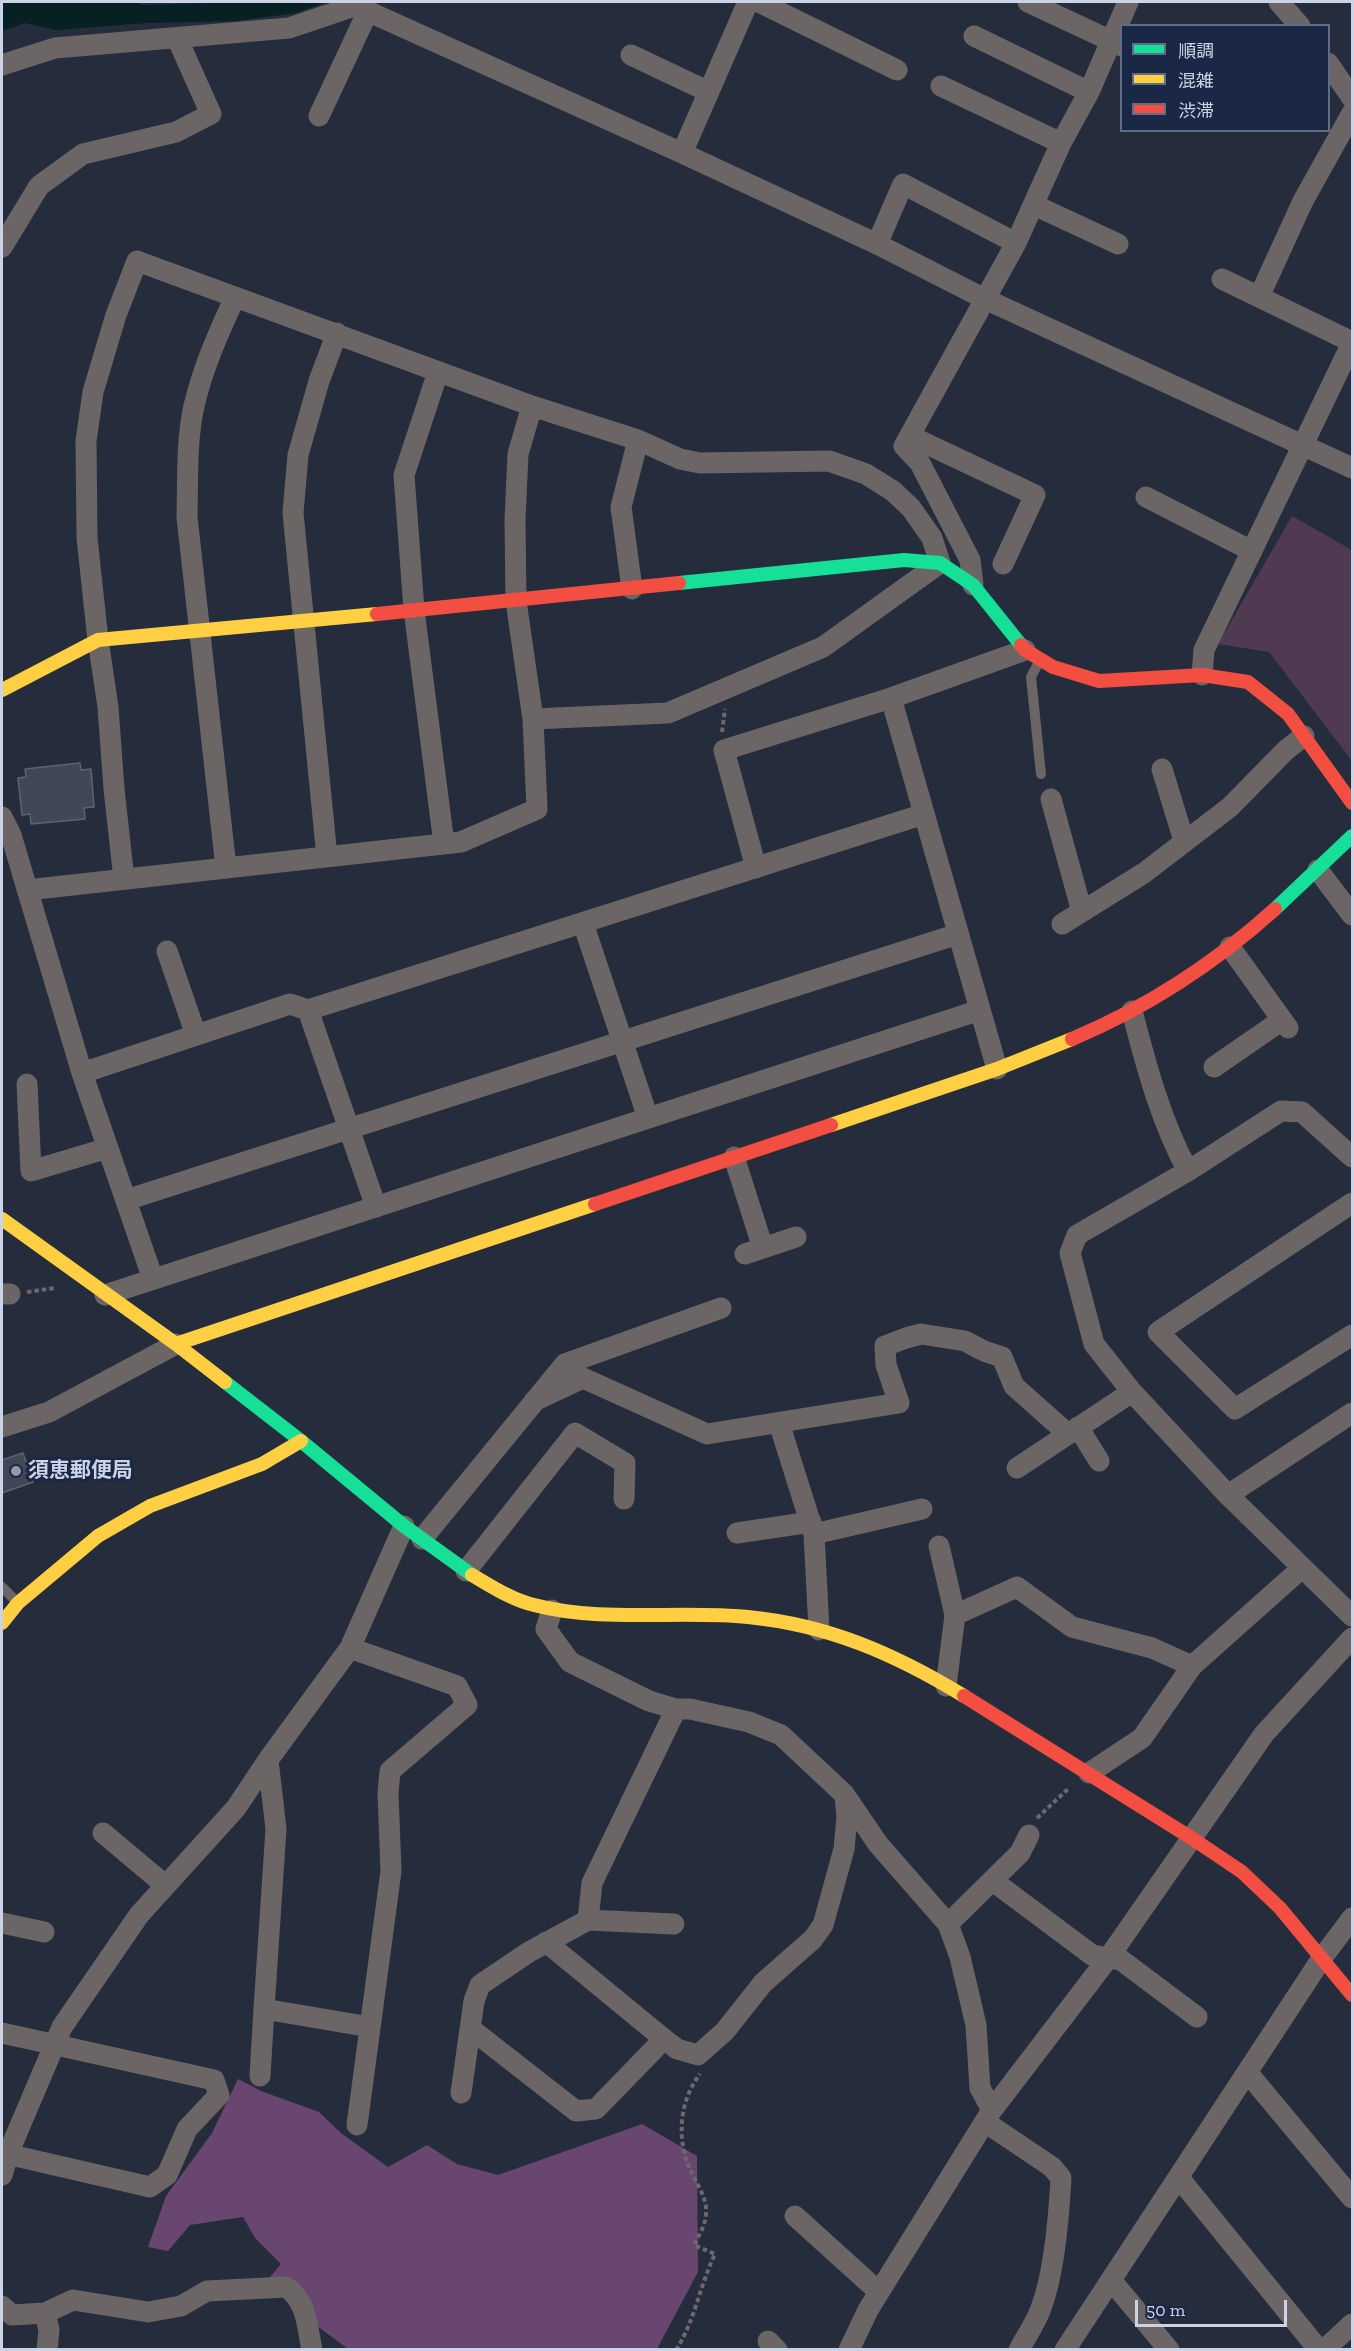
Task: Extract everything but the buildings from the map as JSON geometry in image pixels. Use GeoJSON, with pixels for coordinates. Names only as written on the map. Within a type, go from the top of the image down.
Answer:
{"type":"FeatureCollection","features":[{"type":"Feature","properties":{"kind":"street"},"geometry":{"type":"LineString","coordinates":[[682,153],[748,2]]}},
{"type":"Feature","properties":{"kind":"street"},"geometry":{"type":"LineString","coordinates":[[759,2],[897,70]]}},
{"type":"Feature","properties":{"kind":"street"},"geometry":{"type":"LineString","coordinates":[[973,585],[970,560],[920,463],[904,446],[1016,243],[1061,143],[1117,44],[1028,2]]}},
{"type":"Feature","properties":{"kind":"street"},"geometry":{"type":"LineString","coordinates":[[1122,24],[1128,2]]}},
{"type":"Feature","properties":{"kind":"street"},"geometry":{"type":"LineString","coordinates":[[1279,2],[1298,24]]}},
{"type":"Feature","properties":{"kind":"street"},"geometry":{"type":"LineString","coordinates":[[319,116],[363,6]]}},
{"type":"Feature","properties":{"kind":"street"},"geometry":{"type":"LineString","coordinates":[[2,65],[55,48],[289,28],[363,6],[877,244],[985,299],[1353,468]]}},
{"type":"Feature","properties":{"kind":"street"},"geometry":{"type":"LineString","coordinates":[[974,36],[1089,92]]}},
{"type":"Feature","properties":{"kind":"street"},"geometry":{"type":"LineString","coordinates":[[2,247],[39,186],[83,154],[176,132],[211,114],[177,38]]}},
{"type":"Feature","properties":{"kind":"street"},"geometry":{"type":"LineString","coordinates":[[631,55],[709,92]]}},
{"type":"Feature","properties":{"kind":"street"},"geometry":{"type":"LineString","coordinates":[[1330,64],[1353,98]]}},
{"type":"Feature","properties":{"kind":"street"},"geometry":{"type":"LineString","coordinates":[[941,86],[1061,143]]}},
{"type":"Feature","properties":{"kind":"street"},"geometry":{"type":"LineString","coordinates":[[1259,297],[1303,201],[1353,114]]}},
{"type":"Feature","properties":{"kind":"street"},"geometry":{"type":"LineString","coordinates":[[877,244],[903,184],[1016,243]]}},
{"type":"Feature","properties":{"kind":"street"},"geometry":{"type":"LineString","coordinates":[[1034,205],[1118,244]]}},
{"type":"Feature","properties":{"kind":"street"},"geometry":{"type":"LineString","coordinates":[[124,879],[108,707],[87,538],[86,441],[93,392],[116,315],[137,261],[532,406],[638,440],[680,459],[700,463],[829,461],[866,474],[893,491],[911,508],[932,538],[940,563]]}},
{"type":"Feature","properties":{"kind":"street"},"geometry":{"type":"LineString","coordinates":[[1202,675],[1204,650],[1353,342],[1221,279]]}},
{"type":"Feature","properties":{"kind":"street"},"geometry":{"type":"LineString","coordinates":[[226,868],[188,518],[188,462],[194,407],[212,347],[235,297]]}},
{"type":"Feature","properties":{"kind":"street"},"geometry":{"type":"LineString","coordinates":[[327,856],[293,513],[298,455],[319,381],[337,333]]}},
{"type":"Feature","properties":{"kind":"street"},"geometry":{"type":"LineString","coordinates":[[438,372],[404,475],[414,610],[444,844]]}},
{"type":"Feature","properties":{"kind":"street"},"geometry":{"type":"LineString","coordinates":[[27,890],[461,842],[537,809],[533,719],[516,601],[515,520],[518,454],[532,406]]}},
{"type":"Feature","properties":{"kind":"street"},"geometry":{"type":"LineString","coordinates":[[910,436],[1035,495],[1003,564]]}},
{"type":"Feature","properties":{"kind":"street"},"geometry":{"type":"LineString","coordinates":[[632,590],[621,507],[638,440]]}},
{"type":"Feature","properties":{"kind":"street"},"geometry":{"type":"LineString","coordinates":[[1146,497],[1252,551]]}},
{"type":"Feature","properties":{"kind":"street"},"geometry":{"type":"LineString","coordinates":[[2,690],[98,640],[632,590],[783,571],[904,560],[940,563],[973,585],[1032,655],[1053,667],[1099,681],[1202,675],[1248,682],[1288,714],[1353,803]]}},
{"type":"Feature","properties":{"kind":"street"},"geometry":{"type":"LineString","coordinates":[[533,719],[668,713],[823,647],[940,563]]}},
{"type":"Feature","properties":{"kind":"street"},"geometry":{"type":"LineString","coordinates":[[756,868],[724,750],[1032,655]]}},
{"type":"Feature","properties":{"kind":"street"},"geometry":{"type":"LineString","coordinates":[[891,698],[997,1069]]}},
{"type":"Feature","properties":{"kind":"street"},"geometry":{"type":"LineString","coordinates":[[1062,924],[1144,873],[1230,807],[1286,750],[1304,735]]}},
{"type":"Feature","properties":{"kind":"street"},"geometry":{"type":"LineString","coordinates":[[1162,770],[1184,841]]}},
{"type":"Feature","properties":{"kind":"street"},"geometry":{"type":"LineString","coordinates":[[1051,799],[1082,912]]}},
{"type":"Feature","properties":{"kind":"street"},"geometry":{"type":"LineString","coordinates":[[82,1073],[290,1004],[308,1010],[924,814]]}},
{"type":"Feature","properties":{"kind":"street"},"geometry":{"type":"LineString","coordinates":[[2,817],[11,835],[82,1073],[153,1279]]}},
{"type":"Feature","properties":{"kind":"street"},"geometry":{"type":"LineString","coordinates":[[2,1426],[49,1412],[176,1344],[997,1069],[1048,1049],[1132,1011],[1178,984],[1230,947],[1353,836]]}},
{"type":"Feature","properties":{"kind":"street"},"geometry":{"type":"LineString","coordinates":[[1317,870],[1353,915]]}},
{"type":"Feature","properties":{"kind":"street"},"geometry":{"type":"LineString","coordinates":[[583,923],[648,1118]]}},
{"type":"Feature","properties":{"kind":"street"},"geometry":{"type":"LineString","coordinates":[[126,1200],[958,934]]}},
{"type":"Feature","properties":{"kind":"street"},"geometry":{"type":"LineString","coordinates":[[1214,1067],[1285,1024],[1230,947]]}},
{"type":"Feature","properties":{"kind":"street"},"geometry":{"type":"LineString","coordinates":[[167,951],[196,1035]]}},
{"type":"Feature","properties":{"kind":"street"},"geometry":{"type":"LineString","coordinates":[[308,1010],[376,1207]]}},
{"type":"Feature","properties":{"kind":"street"},"geometry":{"type":"LineString","coordinates":[[97,1289],[153,1279],[980,1010]]}},
{"type":"Feature","properties":{"kind":"street"},"geometry":{"type":"LineString","coordinates":[[1132,1011],[1145,1061],[1178,1153],[1188,1171]]}},
{"type":"Feature","properties":{"kind":"street"},"geometry":{"type":"LineString","coordinates":[[27,1084],[31,1171],[108,1148]]}},
{"type":"Feature","properties":{"kind":"street"},"geometry":{"type":"LineString","coordinates":[[1353,1157],[1302,1112],[1281,1111],[1188,1171],[1077,1235],[1070,1254],[1094,1344],[1132,1392],[1228,1495],[1353,1616]]}},
{"type":"Feature","properties":{"kind":"street"},"geometry":{"type":"LineString","coordinates":[[734,1157],[754,1251],[796,1237]]}},
{"type":"Feature","properties":{"kind":"street"},"geometry":{"type":"LineString","coordinates":[[1353,1203],[1158,1332],[1235,1408],[1353,1335]]}},
{"type":"Feature","properties":{"kind":"street"},"geometry":{"type":"LineString","coordinates":[[2,1219],[176,1344],[301,1441],[404,1526],[466,1571],[497,1590],[523,1602],[552,1610],[584,1614],[746,1617],[780,1621],[819,1630],[889,1654],[1089,1773],[1242,1872],[1265,1892],[1353,1995]]}},
{"type":"Feature","properties":{"kind":"street"},"geometry":{"type":"LineString","coordinates":[[422,1539],[565,1364],[721,1308]]}},
{"type":"Feature","properties":{"kind":"street"},"geometry":{"type":"LineString","coordinates":[[534,1401],[583,1378],[707,1434],[899,1403],[886,1365],[885,1346],[921,1334],[965,1341],[1002,1357],[1014,1386],[1073,1431],[1099,1461]]}},
{"type":"Feature","properties":{"kind":"street"},"geometry":{"type":"LineString","coordinates":[[1017,1468],[1132,1392]]}},
{"type":"Feature","properties":{"kind":"street"},"geometry":{"type":"LineString","coordinates":[[1228,1495],[1353,1413]]}},
{"type":"Feature","properties":{"kind":"street"},"geometry":{"type":"LineString","coordinates":[[779,1423],[812,1528],[819,1630]]}},
{"type":"Feature","properties":{"kind":"street"},"geometry":{"type":"LineString","coordinates":[[466,1571],[575,1433],[626,1463],[624,1499]]}},
{"type":"Feature","properties":{"kind":"street"},"geometry":{"type":"LineString","coordinates":[[2,1623],[18,1603],[98,1536],[150,1506],[262,1464],[301,1441]]}},
{"type":"Feature","properties":{"kind":"street"},"geometry":{"type":"LineString","coordinates":[[737,1533],[812,1528],[922,1509]]}},
{"type":"Feature","properties":{"kind":"street"},"geometry":{"type":"LineString","coordinates":[[2,2175],[5,2153],[62,2027],[139,1915],[236,1808],[350,1648],[404,1526]]}},
{"type":"Feature","properties":{"kind":"street"},"geometry":{"type":"LineString","coordinates":[[939,1546],[955,1615],[946,1686]]}},
{"type":"Feature","properties":{"kind":"street"},"geometry":{"type":"LineString","coordinates":[[1089,1773],[1142,1738],[1192,1666],[1302,1568]]}},
{"type":"Feature","properties":{"kind":"street"},"geometry":{"type":"LineString","coordinates":[[955,1615],[1017,1587],[1072,1627],[1152,1648],[1192,1666]]}},
{"type":"Feature","properties":{"kind":"street"},"geometry":{"type":"LineString","coordinates":[[552,1610],[546,1629],[570,1662],[649,1701],[676,1709],[690,1709],[748,1722],[781,1735],[844,1794],[878,1844],[948,1924],[960,1957],[976,2025],[980,2088],[988,2116],[1052,2167],[1061,2178],[1060,2207],[1047,2294],[1019,2349]]}},
{"type":"Feature","properties":{"kind":"street"},"geometry":{"type":"LineString","coordinates":[[849,2349],[879,2292],[988,2116],[1109,1957],[1264,1734],[1353,1638]]}},
{"type":"Feature","properties":{"kind":"street"},"geometry":{"type":"LineString","coordinates":[[350,1648],[457,1686],[467,1706],[390,1771],[388,1793],[391,1871],[357,2125]]}},
{"type":"Feature","properties":{"kind":"street"},"geometry":{"type":"LineString","coordinates":[[588,1920],[592,1883],[676,1709]]}},
{"type":"Feature","properties":{"kind":"street"},"geometry":{"type":"LineString","coordinates":[[260,2076],[276,1829],[268,1760]]}},
{"type":"Feature","properties":{"kind":"street"},"geometry":{"type":"LineString","coordinates":[[546,1942],[677,2049],[698,2055],[725,2031],[763,1983],[813,1940],[823,1924],[844,1849],[847,1817],[844,1794]]}},
{"type":"Feature","properties":{"kind":"street"},"geometry":{"type":"LineString","coordinates":[[103,1833],[165,1885]]}},
{"type":"Feature","properties":{"kind":"street"},"geometry":{"type":"LineString","coordinates":[[948,1924],[1020,1853],[1029,1835]]}},
{"type":"Feature","properties":{"kind":"street"},"geometry":{"type":"LineString","coordinates":[[993,1881],[1092,1955],[1121,1960],[1197,2017]]}},
{"type":"Feature","properties":{"kind":"street"},"geometry":{"type":"LineString","coordinates":[[1065,2349],[1322,1958],[1353,1918]]}},
{"type":"Feature","properties":{"kind":"street"},"geometry":{"type":"LineString","coordinates":[[461,2093],[474,2001],[480,1985],[546,1942],[588,1920],[674,1924]]}},
{"type":"Feature","properties":{"kind":"street"},"geometry":{"type":"LineString","coordinates":[[2,1923],[44,1932]]}},
{"type":"Feature","properties":{"kind":"street"},"geometry":{"type":"LineString","coordinates":[[264,2009],[370,2027]]}},
{"type":"Feature","properties":{"kind":"street"},"geometry":{"type":"LineString","coordinates":[[471,2029],[576,2111],[596,2109],[664,2039]]}},
{"type":"Feature","properties":{"kind":"street"},"geometry":{"type":"LineString","coordinates":[[2,2033],[214,2080],[219,2095],[187,2129],[167,2175],[150,2187],[5,2153]]}},
{"type":"Feature","properties":{"kind":"street"},"geometry":{"type":"LineString","coordinates":[[1247,2072],[1353,2198]]}},
{"type":"Feature","properties":{"kind":"street"},"geometry":{"type":"LineString","coordinates":[[1179,2178],[1322,2349],[1353,2324]]}},
{"type":"Feature","properties":{"kind":"street"},"geometry":{"type":"LineString","coordinates":[[795,2216],[879,2292]]}},
{"type":"Feature","properties":{"kind":"street"},"geometry":{"type":"LineString","coordinates":[[1111,2280],[1169,2349]]}},
{"type":"Feature","properties":{"kind":"street"},"geometry":{"type":"LineString","coordinates":[[2,2306],[12,2315],[45,2313],[73,2300],[148,2312],[181,2306],[207,2291],[286,2288],[296,2294],[302,2302],[312,2349]]}},
{"type":"Feature","properties":{"kind":"street"},"geometry":{"type":"LineString","coordinates":[[45,2313],[49,2330],[47,2349]]}},
{"type":"Feature","properties":{"kind":"lane"},"geometry":{"type":"LineString","coordinates":[[1032,655],[1030,677],[1041,774]]}},
{"type":"Feature","properties":{"kind":"lane"},"geometry":{"type":"LineString","coordinates":[[2,1587],[18,1603]]}},
{"type":"Feature","properties":{"kind":"path"},"geometry":{"type":"LineString","coordinates":[[724,750],[722,724],[728,693],[726,688]]}},
{"type":"Feature","properties":{"kind":"path"},"geometry":{"type":"LineString","coordinates":[[6,1294],[97,1289]]}},
{"type":"Feature","properties":{"kind":"path"},"geometry":{"type":"LineString","coordinates":[[1029,1835],[1035,1820],[1089,1773]]}},
{"type":"Feature","properties":{"kind":"path"},"geometry":{"type":"LineString","coordinates":[[675,2349],[689,2324],[705,2275],[715,2254],[694,2245],[704,2227],[707,2213],[702,2194],[685,2157],[682,2136],[686,2097],[692,2085],[706,2068]]}},
{"type":"Feature","properties":{"kind":"shaded area"},"geometry":{"type":"Polygon","coordinates":[[[2,2],[135,2],[143,5],[325,2],[296,13],[234,21],[147,23],[56,30],[25,23],[2,31],[2,2]]]}},
{"type":"Feature","properties":{"kind":"shaded area"},"geometry":{"type":"Polygon","coordinates":[[[1292,516],[1352,550],[1352,761],[1269,652],[1218,644],[1292,516]]]}},
{"type":"Feature","properties":{"kind":"shaded area"},"geometry":{"type":"Polygon","coordinates":[[[238,2079],[261,2091],[319,2112],[341,2133],[388,2167],[427,2145],[457,2164],[498,2175],[642,2124],[697,2156],[698,2272],[657,2349],[348,2349],[313,2323],[270,2277],[281,2264],[255,2238],[243,2217],[190,2225],[168,2251],[148,2247],[166,2196],[212,2133],[238,2079]]]}},
{"type":"Feature","properties":{"kind":"traffic: fast"},"geometry":{"type":"LineString","coordinates":[[679,583],[904,560],[940,563],[973,585],[1021,645]]}},
{"type":"Feature","properties":{"kind":"traffic: fast"},"geometry":{"type":"LineString","coordinates":[[1275,909],[1352,836]]}},
{"type":"Feature","properties":{"kind":"traffic: fast"},"geometry":{"type":"LineString","coordinates":[[225,1382],[404,1526],[472,1575]]}},
{"type":"Feature","properties":{"kind":"traffic: slow"},"geometry":{"type":"LineString","coordinates":[[2,690],[98,640],[377,614]]}},
{"type":"Feature","properties":{"kind":"traffic: slow"},"geometry":{"type":"LineString","coordinates":[[831,1125],[997,1069],[1072,1039]]}},
{"type":"Feature","properties":{"kind":"traffic: slow"},"geometry":{"type":"LineString","coordinates":[[176,1344],[595,1204]]}},
{"type":"Feature","properties":{"kind":"traffic: slow"},"geometry":{"type":"LineString","coordinates":[[2,1219],[225,1382]]}},
{"type":"Feature","properties":{"kind":"traffic: slow"},"geometry":{"type":"LineString","coordinates":[[2,1623],[18,1603],[98,1536],[150,1506],[262,1464],[301,1441]]}},
{"type":"Feature","properties":{"kind":"traffic: slow"},"geometry":{"type":"LineString","coordinates":[[472,1575],[518,1600],[560,1610],[613,1615],[721,1615],[778,1621],[806,1627],[834,1634],[887,1655],[964,1696]]}},
{"type":"Feature","properties":{"kind":"traffic: jam"},"geometry":{"type":"LineString","coordinates":[[377,614],[679,583]]}},
{"type":"Feature","properties":{"kind":"traffic: jam"},"geometry":{"type":"LineString","coordinates":[[1021,645],[1025,650],[1053,667],[1099,681],[1202,675],[1248,682],[1288,714],[1352,803]]}},
{"type":"Feature","properties":{"kind":"traffic: jam"},"geometry":{"type":"LineString","coordinates":[[1072,1039],[1127,1013],[1179,983],[1228,948],[1275,909]]}},
{"type":"Feature","properties":{"kind":"traffic: jam"},"geometry":{"type":"LineString","coordinates":[[595,1204],[831,1125]]}},
{"type":"Feature","properties":{"kind":"traffic: jam"},"geometry":{"type":"LineString","coordinates":[[964,1696],[1242,1872],[1280,1908],[1352,1995]]}},
{"type":"Feature","properties":{"kind":"place","name":"須恵郵便局"},"geometry":{"type":"Point","coordinates":[16,1471]}}]}
